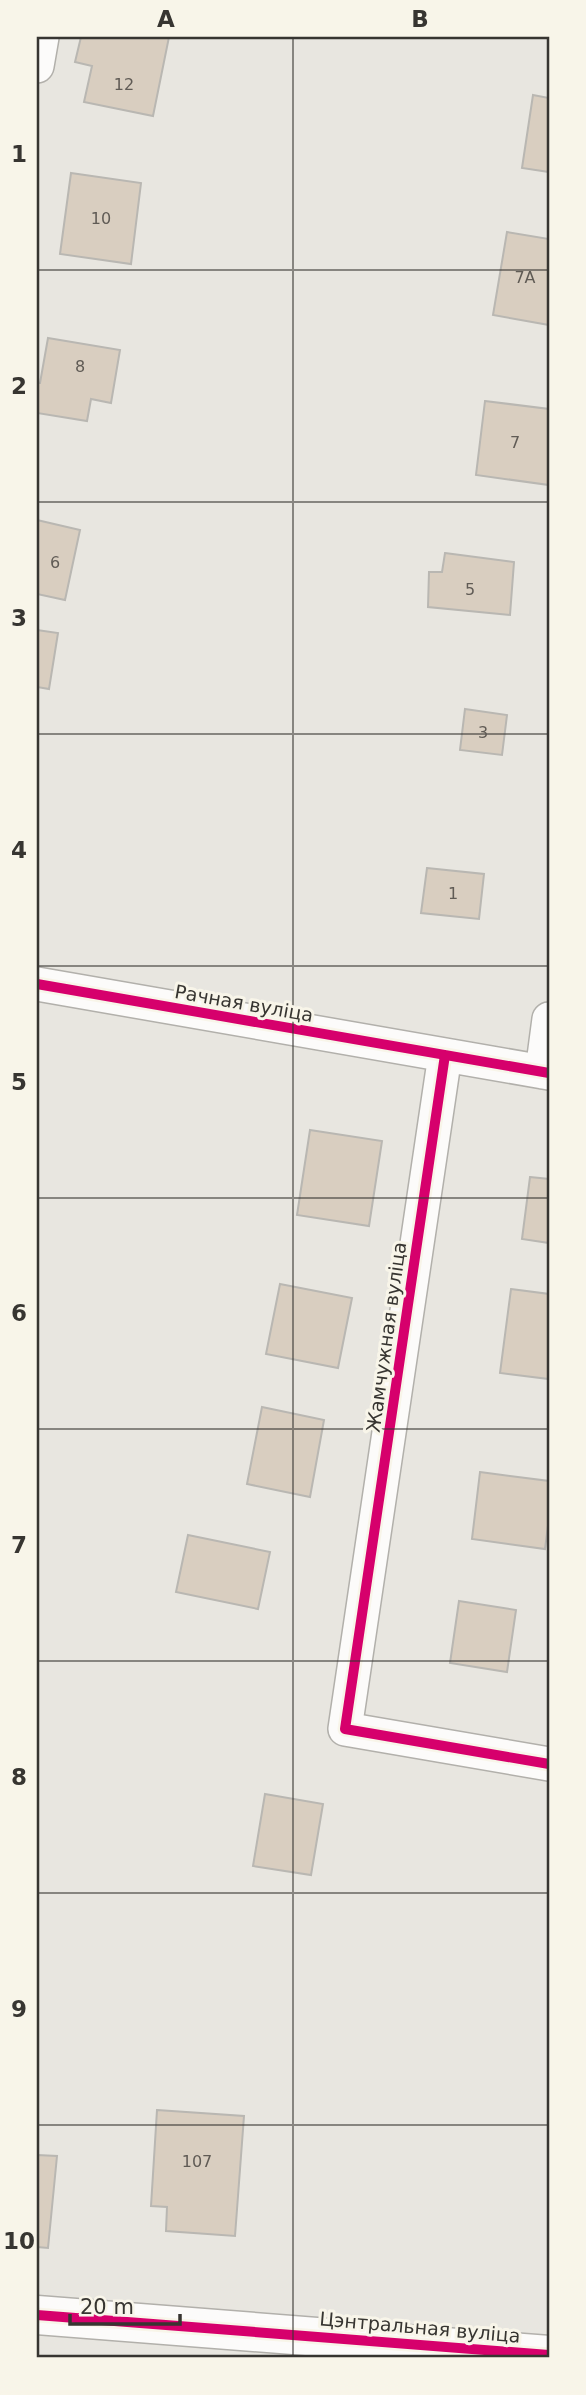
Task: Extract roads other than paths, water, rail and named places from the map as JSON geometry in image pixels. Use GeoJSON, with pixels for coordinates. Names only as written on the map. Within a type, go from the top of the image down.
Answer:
{"type":"FeatureCollection","features":[{"type":"Feature","properties":{"kind":"street"},"geometry":{"type":"LineString","coordinates":[[37,66],[42,37]]}},
{"type":"Feature","properties":{"kind":"street","name":"Рачная вуліца"},"geometry":{"type":"LineString","coordinates":[[37,984],[445,1055]]}},
{"type":"Feature","properties":{"kind":"street"},"geometry":{"type":"LineString","coordinates":[[445,1055],[546,1073],[549,1018]]}},
{"type":"Feature","properties":{"kind":"street","name":"Жамчужная вуліца"},"geometry":{"type":"LineString","coordinates":[[445,1055],[345,1729],[549,1764]]}},
{"type":"Feature","properties":{"kind":"street","name":"Цэнтральная вуліца"},"geometry":{"type":"LineString","coordinates":[[37,2315],[549,2355]]}}]}
